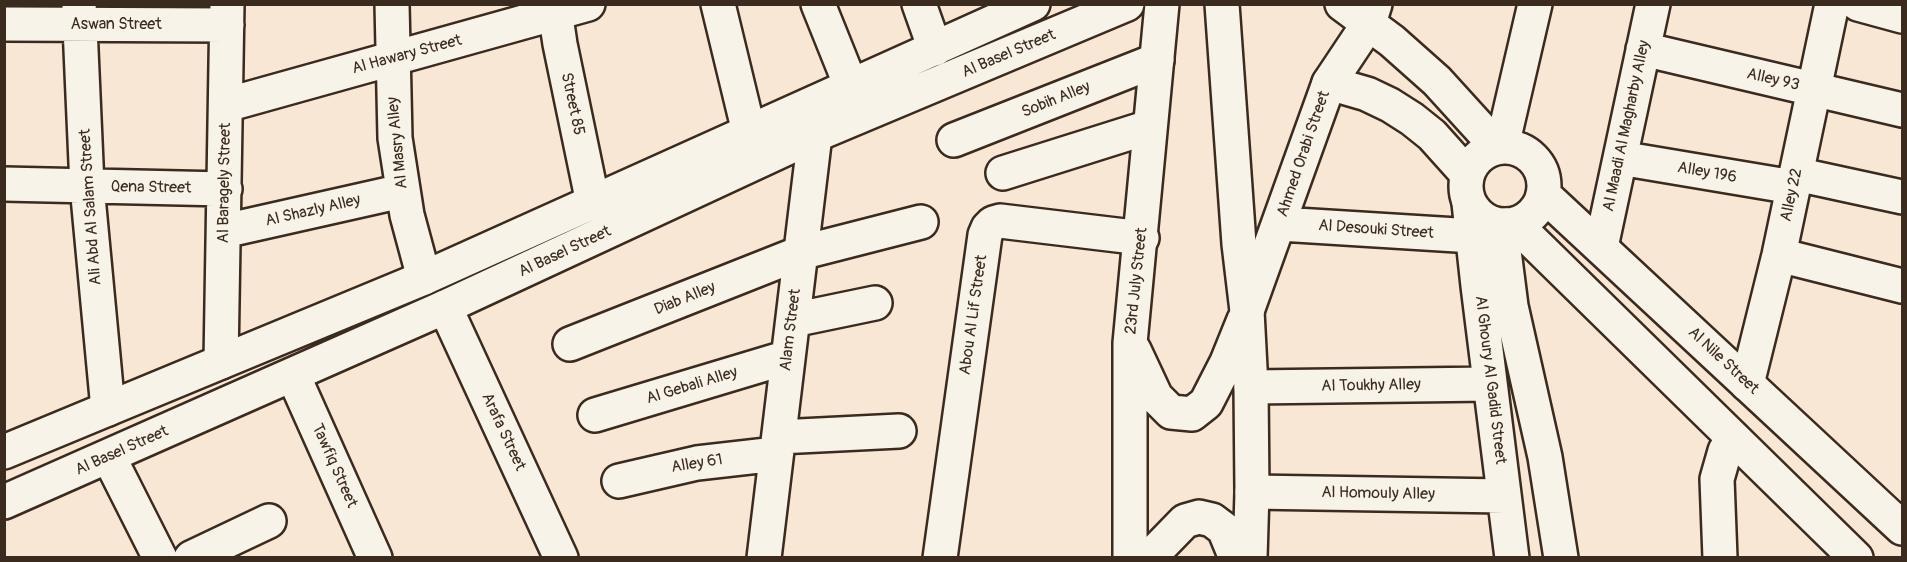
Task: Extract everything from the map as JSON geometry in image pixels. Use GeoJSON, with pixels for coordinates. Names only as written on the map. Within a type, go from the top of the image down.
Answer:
{"type":"FeatureCollection","features":[{"type":"Feature","properties":{"kind":"street","name":"Al Masry Alley"},"geometry":{"type":"LineString","coordinates":[[392,4],[395,138],[402,191],[424,278]]}},
{"type":"Feature","properties":{"kind":"street","name":"Al Hawary Street"},"geometry":{"type":"LineString","coordinates":[[226,105],[393,60],[554,9],[588,4]]}},
{"type":"Feature","properties":{"kind":"street"},"geometry":{"type":"LineString","coordinates":[[718,4],[749,132]]}},
{"type":"Feature","properties":{"kind":"street"},"geometry":{"type":"LineString","coordinates":[[818,4],[851,87]]}},
{"type":"Feature","properties":{"kind":"street"},"geometry":{"type":"LineString","coordinates":[[919,4],[935,49]]}},
{"type":"Feature","properties":{"kind":"street","name":"Al Basel Street"},"geometry":{"type":"LineString","coordinates":[[4,502],[445,307],[815,135],[1127,4]]}},
{"type":"Feature","properties":{"kind":"street","name":"23rd July Street"},"geometry":{"type":"LineString","coordinates":[[1130,558],[1130,343],[1142,238],[1149,127],[1162,4]]}},
{"type":"Feature","properties":{"kind":"street"},"geometry":{"type":"LineString","coordinates":[[1222,4],[1251,387],[1250,558]]}},
{"type":"Feature","properties":{"kind":"street"},"geometry":{"type":"LineString","coordinates":[[1342,4],[1372,14],[1500,147]]}},
{"type":"Feature","properties":{"kind":"street"},"geometry":{"type":"LineString","coordinates":[[1500,147],[1535,4]]}},
{"type":"Feature","properties":{"kind":"street","name":"Al Maadi Al Magharby Alley"},"geometry":{"type":"LineString","coordinates":[[1601,247],[1653,4]]}},
{"type":"Feature","properties":{"kind":"street","name":"Alley 22"},"geometry":{"type":"LineString","coordinates":[[1748,384],[1779,255],[1832,4]]}},
{"type":"Feature","properties":{"kind":"street"},"geometry":{"type":"LineString","coordinates":[[1858,4],[1902,15]]}},
{"type":"Feature","properties":{"kind":"street","name":"Al Basel Street"},"geometry":{"type":"LineString","coordinates":[[4,452],[424,278],[935,49],[1025,6]]}},
{"type":"Feature","properties":{"kind":"street","name":"Street 85"},"geometry":{"type":"LineString","coordinates":[[554,9],[593,203]]}},
{"type":"Feature","properties":{"kind":"street","name":"Ahmed Orabi Street"},"geometry":{"type":"LineString","coordinates":[[1130,343],[1156,397],[1170,412],[1192,414],[1206,403],[1227,362],[1247,311],[1329,83],[1372,14]]}},
{"type":"Feature","properties":{"kind":"street","name":"Aswan Street"},"geometry":{"type":"LineString","coordinates":[[4,24],[79,15],[227,15]]}},
{"type":"Feature","properties":{"kind":"street","name":"Ali Abd Al Salam Street"},"geometry":{"type":"LineString","coordinates":[[79,15],[87,186],[108,409]]}},
{"type":"Feature","properties":{"kind":"street","name":"Al Baragely Street"},"geometry":{"type":"LineString","coordinates":[[221,362],[227,15]]}},
{"type":"Feature","properties":{"kind":"street","name":"Alley 93"},"geometry":{"type":"LineString","coordinates":[[1643,49],[1902,110]]}},
{"type":"Feature","properties":{"kind":"street","name":"Sobih Alley"},"geometry":{"type":"LineString","coordinates":[[954,140],[1157,60]]}},
{"type":"Feature","properties":{"kind":"street"},"geometry":{"type":"LineString","coordinates":[[1329,83],[1367,94],[1390,105],[1432,135],[1468,188],[1484,219],[1495,224],[1510,225],[1525,220],[1540,204],[1544,182],[1535,160],[1525,152],[1515,148],[1500,147],[1479,156],[1468,188]]}},
{"type":"Feature","properties":{"kind":"street","name":"Alam Street"},"geometry":{"type":"LineString","coordinates":[[764,558],[815,135],[816,102]]}},
{"type":"Feature","properties":{"kind":"street"},"geometry":{"type":"LineString","coordinates":[[1004,173],[1149,127]]}},
{"type":"Feature","properties":{"kind":"street","name":"Alley 196"},"geometry":{"type":"LineString","coordinates":[[1620,158],[1795,181],[1902,198]]}},
{"type":"Feature","properties":{"kind":"street","name":"Qena Street"},"geometry":{"type":"LineString","coordinates":[[4,184],[225,189]]}},
{"type":"Feature","properties":{"kind":"street","name":"Al Ghoury Al Gadid Street"},"geometry":{"type":"LineString","coordinates":[[1468,188],[1473,236],[1545,457],[1561,558]]}},
{"type":"Feature","properties":{"kind":"street","name":"Al Shazly Alley"},"geometry":{"type":"LineString","coordinates":[[224,231],[402,191]]}},
{"type":"Feature","properties":{"kind":"street","name":"Al Nile Street"},"geometry":{"type":"LineString","coordinates":[[1543,194],[1902,528]]}},
{"type":"Feature","properties":{"kind":"street","name":"Abou Al Lif Street"},"geometry":{"type":"LineString","coordinates":[[940,558],[985,235],[988,228],[1000,220],[1142,238]]}},
{"type":"Feature","properties":{"kind":"street","name":"Diab Alley"},"geometry":{"type":"LineString","coordinates":[[570,344],[800,253],[921,222]]}},
{"type":"Feature","properties":{"kind":"street","name":"Al Desouki Street"},"geometry":{"type":"LineString","coordinates":[[1280,224],[1473,236]]}},
{"type":"Feature","properties":{"kind":"street"},"geometry":{"type":"LineString","coordinates":[[1510,225],[1856,558]]}},
{"type":"Feature","properties":{"kind":"street","name":"Al Ghoury Al Gadid Street"},"geometry":{"type":"LineString","coordinates":[[1510,225],[1496,309],[1490,384],[1512,558]]}},
{"type":"Feature","properties":{"kind":"street"},"geometry":{"type":"LineString","coordinates":[[1779,255],[1902,286]]}},
{"type":"Feature","properties":{"kind":"street"},"geometry":{"type":"LineString","coordinates":[[793,320],[875,303]]}},
{"type":"Feature","properties":{"kind":"street","name":"Arafa Street"},"geometry":{"type":"LineString","coordinates":[[445,307],[561,558]]}},
{"type":"Feature","properties":{"kind":"street","name":"Al Gebali Alley"},"geometry":{"type":"LineString","coordinates":[[595,415],[788,357]]}},
{"type":"Feature","properties":{"kind":"street"},"geometry":{"type":"LineString","coordinates":[[221,362],[235,401]]}},
{"type":"Feature","properties":{"kind":"street","name":"Tawfiq Street"},"geometry":{"type":"LineString","coordinates":[[293,375],[375,558]]}},
{"type":"Feature","properties":{"kind":"street","name":"Al Toukhy Alley"},"geometry":{"type":"LineString","coordinates":[[1251,387],[1490,384]]}},
{"type":"Feature","properties":{"kind":"street","name":"Alley 61"},"geometry":{"type":"LineString","coordinates":[[619,481],[778,446],[899,430]]}},
{"type":"Feature","properties":{"kind":"street"},"geometry":{"type":"LineString","coordinates":[[1720,558],[1717,478],[1725,451],[1733,438]]}},
{"type":"Feature","properties":{"kind":"street"},"geometry":{"type":"LineString","coordinates":[[109,457],[160,558]]}},
{"type":"Feature","properties":{"kind":"street","name":"Al Homouly Alley"},"geometry":{"type":"LineString","coordinates":[[1252,492],[1504,496]]}},
{"type":"Feature","properties":{"kind":"street"},"geometry":{"type":"LineString","coordinates":[[1149,558],[1185,521],[1199,517],[1212,520],[1224,529],[1236,558]]}},
{"type":"Feature","properties":{"kind":"street"},"geometry":{"type":"LineString","coordinates":[[191,558],[269,521]]}}]}
